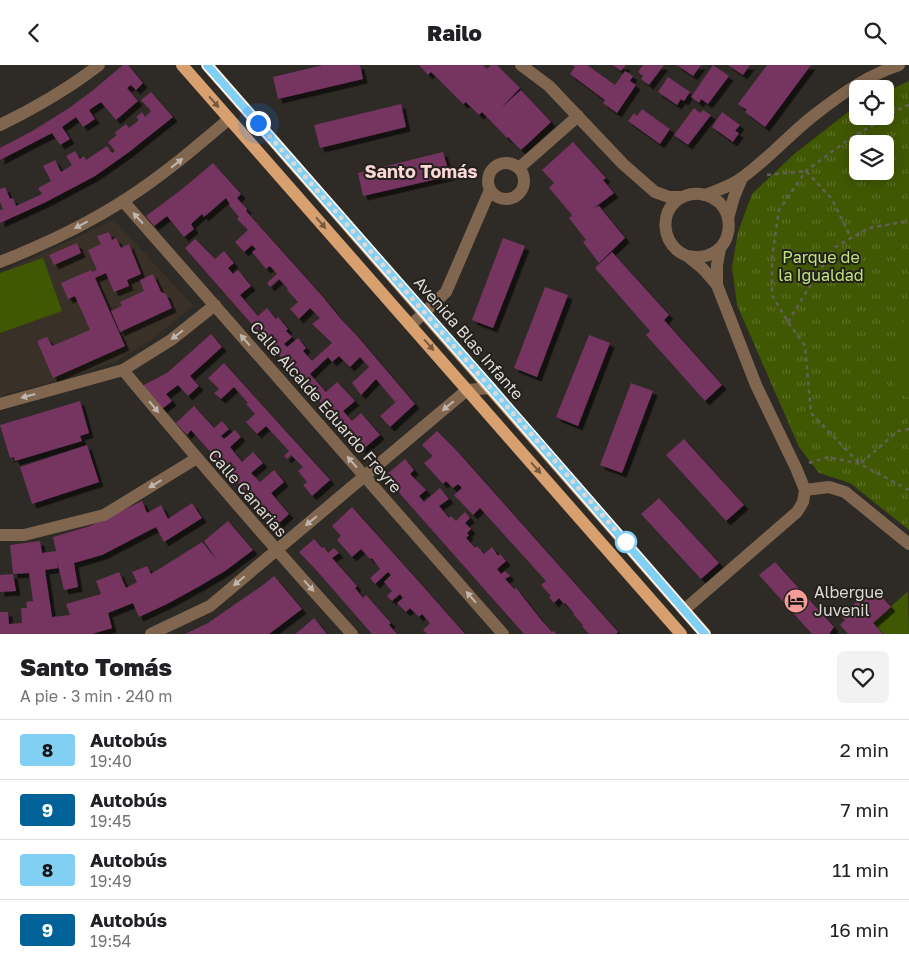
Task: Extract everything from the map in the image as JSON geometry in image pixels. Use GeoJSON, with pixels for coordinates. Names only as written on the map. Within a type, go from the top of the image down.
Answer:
{"type":"FeatureCollection","features":[{"type":"Feature","properties":{"kind":"main road"},"geometry":{"type":"LineString","coordinates":[[182,65],[681,634]]}},
{"type":"Feature","properties":{"kind":"main road","name":"Avenida Blas Infante"},"geometry":{"type":"LineString","coordinates":[[207,65],[705,634]]}},
{"type":"Feature","properties":{"kind":"street"},"geometry":{"type":"LineString","coordinates":[[0,125],[40,105],[70,87],[99,65]]}},
{"type":"Feature","properties":{"kind":"street"},"geometry":{"type":"LineString","coordinates":[[521,65],[549,86],[624,164],[655,192],[669,197],[682,197],[697,193],[713,198],[720,203],[728,218],[729,229],[726,240],[720,249],[717,265],[717,285]]}},
{"type":"Feature","properties":{"kind":"street"},"geometry":{"type":"LineString","coordinates":[[705,195],[724,188],[742,178],[812,116],[881,68],[899,65]]}},
{"type":"Feature","properties":{"kind":"street"},"geometry":{"type":"LineString","coordinates":[[519,168],[578,116]]}},
{"type":"Feature","properties":{"kind":"street"},"geometry":{"type":"LineString","coordinates":[[0,262],[83,225],[123,201],[196,148],[229,119]]}},
{"type":"Feature","properties":{"kind":"street"},"geometry":{"type":"LineString","coordinates":[[505,163],[519,168],[524,179],[521,190],[517,195],[512,198],[500,198],[490,190],[487,181],[488,175],[495,166],[505,163]]}},
{"type":"Feature","properties":{"kind":"street"},"geometry":{"type":"LineString","coordinates":[[728,218],[742,178]]}},
{"type":"Feature","properties":{"kind":"street"},"geometry":{"type":"LineString","coordinates":[[411,325],[446,292],[490,190]]}},
{"type":"Feature","properties":{"kind":"street"},"geometry":{"type":"LineString","coordinates":[[655,192],[662,207],[666,235],[671,244],[703,269],[717,285],[756,385],[805,490],[803,502],[797,512],[684,610]]}},
{"type":"Feature","properties":{"kind":"street"},"geometry":{"type":"LineString","coordinates":[[665,225],[670,209],[682,197]]}},
{"type":"Feature","properties":{"kind":"street","name":"Calle Alcalde Eduardo Freyre"},"geometry":{"type":"LineString","coordinates":[[123,201],[503,634]]}},
{"type":"Feature","properties":{"kind":"street"},"geometry":{"type":"LineString","coordinates":[[687,256],[695,258],[704,257],[720,249]]}},
{"type":"Feature","properties":{"kind":"street"},"geometry":{"type":"LineString","coordinates":[[0,404],[123,370],[171,340],[215,305]]}},
{"type":"Feature","properties":{"kind":"street","name":"Calle Canarias"},"geometry":{"type":"LineString","coordinates":[[123,370],[197,459],[352,634]]}},
{"type":"Feature","properties":{"kind":"street"},"geometry":{"type":"LineString","coordinates":[[151,634],[210,606],[467,390],[491,388]]}},
{"type":"Feature","properties":{"kind":"street"},"geometry":{"type":"LineString","coordinates":[[0,535],[24,535],[104,515],[197,459]]}},
{"type":"Feature","properties":{"kind":"street"},"geometry":{"type":"LineString","coordinates":[[805,490],[829,487],[844,492],[909,544]]}},
{"type":"Feature","properties":{"kind":"path"},"geometry":{"type":"LineString","coordinates":[[860,464],[811,413],[804,346],[772,295],[772,258],[779,211],[806,171],[848,139],[909,105]]}},
{"type":"Feature","properties":{"kind":"path"},"geometry":{"type":"LineString","coordinates":[[742,178],[806,171]]}},
{"type":"Feature","properties":{"kind":"path"},"geometry":{"type":"LineString","coordinates":[[806,171],[832,199],[851,238]]}},
{"type":"Feature","properties":{"kind":"path"},"geometry":{"type":"LineString","coordinates":[[788,322],[835,247],[869,228],[909,221]]}},
{"type":"Feature","properties":{"kind":"path"},"geometry":{"type":"LineString","coordinates":[[860,464],[898,431],[909,429]]}},
{"type":"Feature","properties":{"kind":"path"},"geometry":{"type":"LineString","coordinates":[[796,468],[828,457],[860,464],[909,490]]}},
{"type":"Feature","properties":{"kind":"shaded area"},"geometry":{"type":"Polygon","coordinates":[[[114,220],[193,306],[149,342],[116,361],[77,375],[0,396],[0,273],[114,220]]]}},
{"type":"Feature","properties":{"kind":"green space","name":"Parque de la Igualdad"},"geometry":{"type":"Polygon","coordinates":[[[909,81],[909,530],[850,483],[819,473],[799,447],[737,305],[732,267],[738,232],[752,194],[793,155],[849,111],[849,125],[894,125],[894,88],[909,81]]]}},
{"type":"Feature","properties":{"kind":"green space"},"geometry":{"type":"Polygon","coordinates":[[[43,258],[62,311],[0,333],[0,273],[43,258]]]}},
{"type":"Feature","properties":{"kind":"green space"},"geometry":{"type":"Polygon","coordinates":[[[906,303],[909,303],[909,397],[893,394],[906,303]]]}},
{"type":"Feature","properties":{"kind":"green space"},"geometry":{"type":"Polygon","coordinates":[[[908,591],[909,634],[883,634],[873,623],[908,591]]]}},
{"type":"Feature","properties":{"kind":"building"},"geometry":{"type":"Polygon","coordinates":[[[123,65],[128,65],[143,83],[136,90],[131,85],[127,88],[138,101],[116,120],[101,102],[89,110],[95,119],[83,127],[76,117],[62,127],[70,139],[60,145],[52,133],[0,160],[0,148],[69,108],[123,65]]]}},
{"type":"Feature","properties":{"kind":"building"},"geometry":{"type":"Polygon","coordinates":[[[323,65],[360,65],[363,79],[278,99],[273,77],[323,65]]]}},
{"type":"Feature","properties":{"kind":"building"},"geometry":{"type":"Polygon","coordinates":[[[419,65],[483,65],[487,69],[491,65],[497,65],[520,88],[501,108],[521,90],[551,122],[521,150],[482,112],[479,115],[466,102],[463,104],[431,72],[428,75],[419,65]]]}},
{"type":"Feature","properties":{"kind":"building"},"geometry":{"type":"Polygon","coordinates":[[[572,65],[587,65],[615,85],[625,71],[633,76],[630,81],[636,85],[617,113],[603,103],[605,100],[570,74],[575,67],[572,65]]]}},
{"type":"Feature","properties":{"kind":"building"},"geometry":{"type":"Polygon","coordinates":[[[613,65],[626,65],[621,71],[613,65]]]}},
{"type":"Feature","properties":{"kind":"building"},"geometry":{"type":"Polygon","coordinates":[[[643,65],[664,65],[649,85],[641,79],[643,76],[638,72],[643,65]]]}},
{"type":"Feature","properties":{"kind":"building"},"geometry":{"type":"Polygon","coordinates":[[[677,65],[701,65],[693,76],[677,65]]]}},
{"type":"Feature","properties":{"kind":"building"},"geometry":{"type":"Polygon","coordinates":[[[713,65],[729,76],[708,104],[701,99],[699,103],[691,97],[713,65]]]}},
{"type":"Feature","properties":{"kind":"building"},"geometry":{"type":"Polygon","coordinates":[[[728,65],[750,65],[743,75],[728,65]]]}},
{"type":"Feature","properties":{"kind":"building"},"geometry":{"type":"Polygon","coordinates":[[[767,65],[811,65],[765,127],[745,112],[747,110],[738,104],[767,65]]]}},
{"type":"Feature","properties":{"kind":"building"},"geometry":{"type":"Polygon","coordinates":[[[668,77],[690,92],[684,101],[681,99],[677,105],[658,92],[668,77]]]}},
{"type":"Feature","properties":{"kind":"building"},"geometry":{"type":"Polygon","coordinates":[[[151,92],[173,117],[95,176],[46,202],[0,223],[0,210],[3,209],[0,202],[0,189],[5,187],[10,199],[13,198],[16,206],[42,194],[38,188],[51,181],[43,166],[55,160],[61,172],[72,165],[66,156],[75,151],[80,159],[84,156],[86,160],[107,146],[112,153],[115,151],[108,142],[117,135],[114,133],[126,124],[129,128],[139,120],[136,117],[142,112],[145,117],[151,111],[141,100],[151,92]]]}},
{"type":"Feature","properties":{"kind":"building"},"geometry":{"type":"Polygon","coordinates":[[[401,104],[406,127],[320,148],[314,125],[401,104]]]}},
{"type":"Feature","properties":{"kind":"building"},"geometry":{"type":"Polygon","coordinates":[[[694,108],[700,113],[703,110],[711,115],[688,145],[674,135],[694,108]]]}},
{"type":"Feature","properties":{"kind":"building"},"geometry":{"type":"Polygon","coordinates":[[[642,109],[670,129],[660,144],[628,121],[634,113],[637,116],[642,109]]]}},
{"type":"Feature","properties":{"kind":"building"},"geometry":{"type":"Polygon","coordinates":[[[722,112],[740,125],[735,131],[739,133],[733,142],[712,127],[722,112]]]}},
{"type":"Feature","properties":{"kind":"building"},"geometry":{"type":"Polygon","coordinates":[[[573,142],[606,178],[603,180],[614,193],[594,208],[599,206],[625,238],[599,263],[583,242],[586,240],[569,218],[572,215],[549,188],[554,183],[542,170],[573,142]]]}},
{"type":"Feature","properties":{"kind":"building"},"geometry":{"type":"Polygon","coordinates":[[[443,152],[450,176],[363,196],[358,173],[443,152]]]}},
{"type":"Feature","properties":{"kind":"building"},"geometry":{"type":"Polygon","coordinates":[[[213,163],[241,194],[237,198],[247,209],[246,211],[415,404],[390,427],[380,416],[399,399],[395,402],[376,379],[361,395],[352,383],[369,367],[360,357],[350,367],[339,356],[332,362],[328,357],[310,374],[326,392],[337,382],[355,401],[343,411],[352,421],[361,413],[380,435],[362,450],[185,248],[195,239],[215,259],[224,251],[234,263],[228,268],[233,274],[238,270],[251,286],[240,295],[258,316],[267,308],[276,319],[278,317],[292,337],[284,344],[287,347],[298,338],[306,348],[303,351],[312,361],[332,343],[312,324],[320,318],[310,308],[299,319],[290,309],[298,302],[279,279],[270,287],[267,283],[277,274],[270,266],[266,269],[252,252],[256,249],[252,245],[244,252],[235,242],[248,230],[237,219],[239,217],[226,198],[204,217],[202,214],[191,224],[194,229],[184,237],[167,216],[154,226],[146,216],[213,163]]]}},
{"type":"Feature","properties":{"kind":"building"},"geometry":{"type":"Polygon","coordinates":[[[109,232],[112,240],[116,238],[121,248],[129,244],[141,274],[127,280],[129,286],[114,292],[106,273],[95,278],[125,346],[53,378],[37,341],[47,337],[52,346],[90,330],[75,296],[68,299],[61,283],[91,270],[92,272],[97,270],[88,250],[101,244],[97,236],[109,232]]]}},
{"type":"Feature","properties":{"kind":"building"},"geometry":{"type":"Polygon","coordinates":[[[503,238],[525,246],[493,328],[472,320],[503,238]]]}},
{"type":"Feature","properties":{"kind":"building"},"geometry":{"type":"Polygon","coordinates":[[[77,243],[81,253],[54,265],[49,255],[77,243]]]}},
{"type":"Feature","properties":{"kind":"building"},"geometry":{"type":"Polygon","coordinates":[[[612,252],[669,315],[664,320],[722,385],[705,401],[646,335],[650,331],[595,268],[612,252]]]}},
{"type":"Feature","properties":{"kind":"building"},"geometry":{"type":"Polygon","coordinates":[[[153,274],[161,292],[166,294],[172,308],[120,332],[111,311],[122,306],[120,302],[144,291],[140,280],[153,274]]]}},
{"type":"Feature","properties":{"kind":"building"},"geometry":{"type":"Polygon","coordinates":[[[545,287],[568,295],[537,377],[514,368],[545,287]]]}},
{"type":"Feature","properties":{"kind":"building"},"geometry":{"type":"Polygon","coordinates":[[[211,334],[222,347],[190,376],[199,386],[188,396],[178,385],[166,394],[172,401],[162,409],[142,386],[167,373],[211,334]]]}},
{"type":"Feature","properties":{"kind":"building"},"geometry":{"type":"Polygon","coordinates":[[[589,335],[610,343],[578,426],[556,417],[589,335]]]}},
{"type":"Feature","properties":{"kind":"building"},"geometry":{"type":"Polygon","coordinates":[[[224,363],[330,480],[312,496],[303,485],[307,482],[298,471],[303,467],[291,455],[287,459],[284,456],[289,451],[266,426],[257,434],[246,422],[255,414],[234,387],[221,399],[214,393],[219,389],[208,378],[224,363]]]}},
{"type":"Feature","properties":{"kind":"building"},"geometry":{"type":"Polygon","coordinates":[[[631,383],[653,391],[622,473],[600,465],[631,383]]]}},
{"type":"Feature","properties":{"kind":"building"},"geometry":{"type":"Polygon","coordinates":[[[80,401],[89,433],[80,436],[82,441],[15,461],[14,457],[10,458],[0,425],[80,401]]]}},
{"type":"Feature","properties":{"kind":"building"},"geometry":{"type":"Polygon","coordinates":[[[194,406],[214,428],[222,421],[229,429],[221,436],[224,439],[235,430],[241,437],[230,447],[242,462],[253,452],[263,463],[251,473],[260,482],[274,470],[284,482],[271,493],[289,514],[276,526],[191,430],[187,435],[176,423],[194,406]]]}},
{"type":"Feature","properties":{"kind":"building"},"geometry":{"type":"Polygon","coordinates":[[[437,431],[618,632],[616,634],[589,634],[565,603],[559,598],[554,603],[549,597],[551,596],[541,585],[546,581],[480,508],[473,515],[454,495],[462,488],[458,484],[453,488],[446,481],[443,484],[424,463],[433,456],[422,445],[437,431]]]}},
{"type":"Feature","properties":{"kind":"building"},"geometry":{"type":"Polygon","coordinates":[[[684,439],[744,505],[726,521],[666,455],[684,439]]]}},
{"type":"Feature","properties":{"kind":"building"},"geometry":{"type":"Polygon","coordinates":[[[87,445],[99,482],[32,504],[20,467],[87,445]]]}},
{"type":"Feature","properties":{"kind":"building"},"geometry":{"type":"Polygon","coordinates":[[[405,459],[414,470],[410,474],[426,490],[419,496],[424,502],[440,488],[449,499],[439,506],[449,518],[451,516],[456,521],[465,512],[470,518],[465,523],[471,529],[467,533],[469,535],[466,538],[484,554],[492,547],[498,556],[500,554],[506,561],[497,569],[501,574],[505,571],[510,576],[505,579],[514,589],[516,588],[542,621],[556,634],[524,634],[394,487],[385,476],[405,459]]]}},
{"type":"Feature","properties":{"kind":"building"},"geometry":{"type":"Polygon","coordinates":[[[659,498],[719,563],[701,579],[641,514],[659,498]]]}},
{"type":"Feature","properties":{"kind":"building"},"geometry":{"type":"Polygon","coordinates":[[[142,501],[147,513],[161,505],[168,519],[192,503],[202,518],[164,542],[156,527],[102,555],[74,563],[78,587],[64,590],[56,557],[58,568],[45,570],[52,617],[70,615],[66,604],[101,594],[96,581],[119,572],[126,588],[137,582],[132,572],[147,566],[151,574],[202,542],[217,560],[204,541],[228,521],[253,550],[225,571],[198,587],[139,617],[133,603],[108,613],[112,628],[92,634],[0,634],[0,612],[8,612],[9,624],[22,623],[21,608],[27,608],[26,602],[33,601],[29,573],[13,574],[10,545],[40,541],[42,553],[56,551],[53,537],[90,526],[142,501]]]}},
{"type":"Feature","properties":{"kind":"building"},"geometry":{"type":"Polygon","coordinates":[[[352,507],[465,634],[427,634],[423,630],[430,623],[422,614],[419,617],[410,608],[406,612],[397,603],[403,598],[400,594],[392,601],[387,596],[392,591],[384,582],[391,575],[388,572],[375,584],[370,578],[380,569],[372,558],[370,559],[361,549],[352,557],[337,540],[341,536],[332,526],[352,507]]]}},
{"type":"Feature","properties":{"kind":"building"},"geometry":{"type":"Polygon","coordinates":[[[314,539],[328,553],[334,548],[339,553],[332,558],[357,586],[355,588],[363,598],[366,595],[391,623],[389,625],[397,634],[372,634],[299,552],[314,539]]]}},
{"type":"Feature","properties":{"kind":"building","name":"Albergue Juvenil"},"geometry":{"type":"Polygon","coordinates":[[[775,562],[834,627],[829,634],[812,634],[759,575],[775,562]]]}},
{"type":"Feature","properties":{"kind":"building"},"geometry":{"type":"Polygon","coordinates":[[[13,574],[16,591],[0,592],[0,575],[13,574]]]}},
{"type":"Feature","properties":{"kind":"building"},"geometry":{"type":"Polygon","coordinates":[[[274,576],[302,609],[269,634],[185,634],[208,623],[274,576]]]}},
{"type":"Feature","properties":{"kind":"building"},"geometry":{"type":"Polygon","coordinates":[[[873,587],[891,607],[873,623],[883,634],[848,634],[840,625],[845,620],[841,616],[873,587]]]}},
{"type":"Feature","properties":{"kind":"building"},"geometry":{"type":"Polygon","coordinates":[[[314,618],[327,634],[295,634],[299,631],[314,618]]]}},
{"type":"Feature","properties":{"kind":"bus line","name":"8"},"geometry":{"type":"LineString","coordinates":[[207,65],[705,634]]}},
{"type":"Feature","properties":{"kind":"place","name":"Albergue Juvenil"},"geometry":{"type":"Point","coordinates":[796,601]}},
{"type":"Feature","properties":{"kind":"district","name":"Santo Tomás"},"geometry":{"type":"Point","coordinates":[421,171]}},
{"type":"Feature","properties":{"kind":"route"},"geometry":{"type":"LineString","coordinates":[[258,123],[626,542]]}}]}
